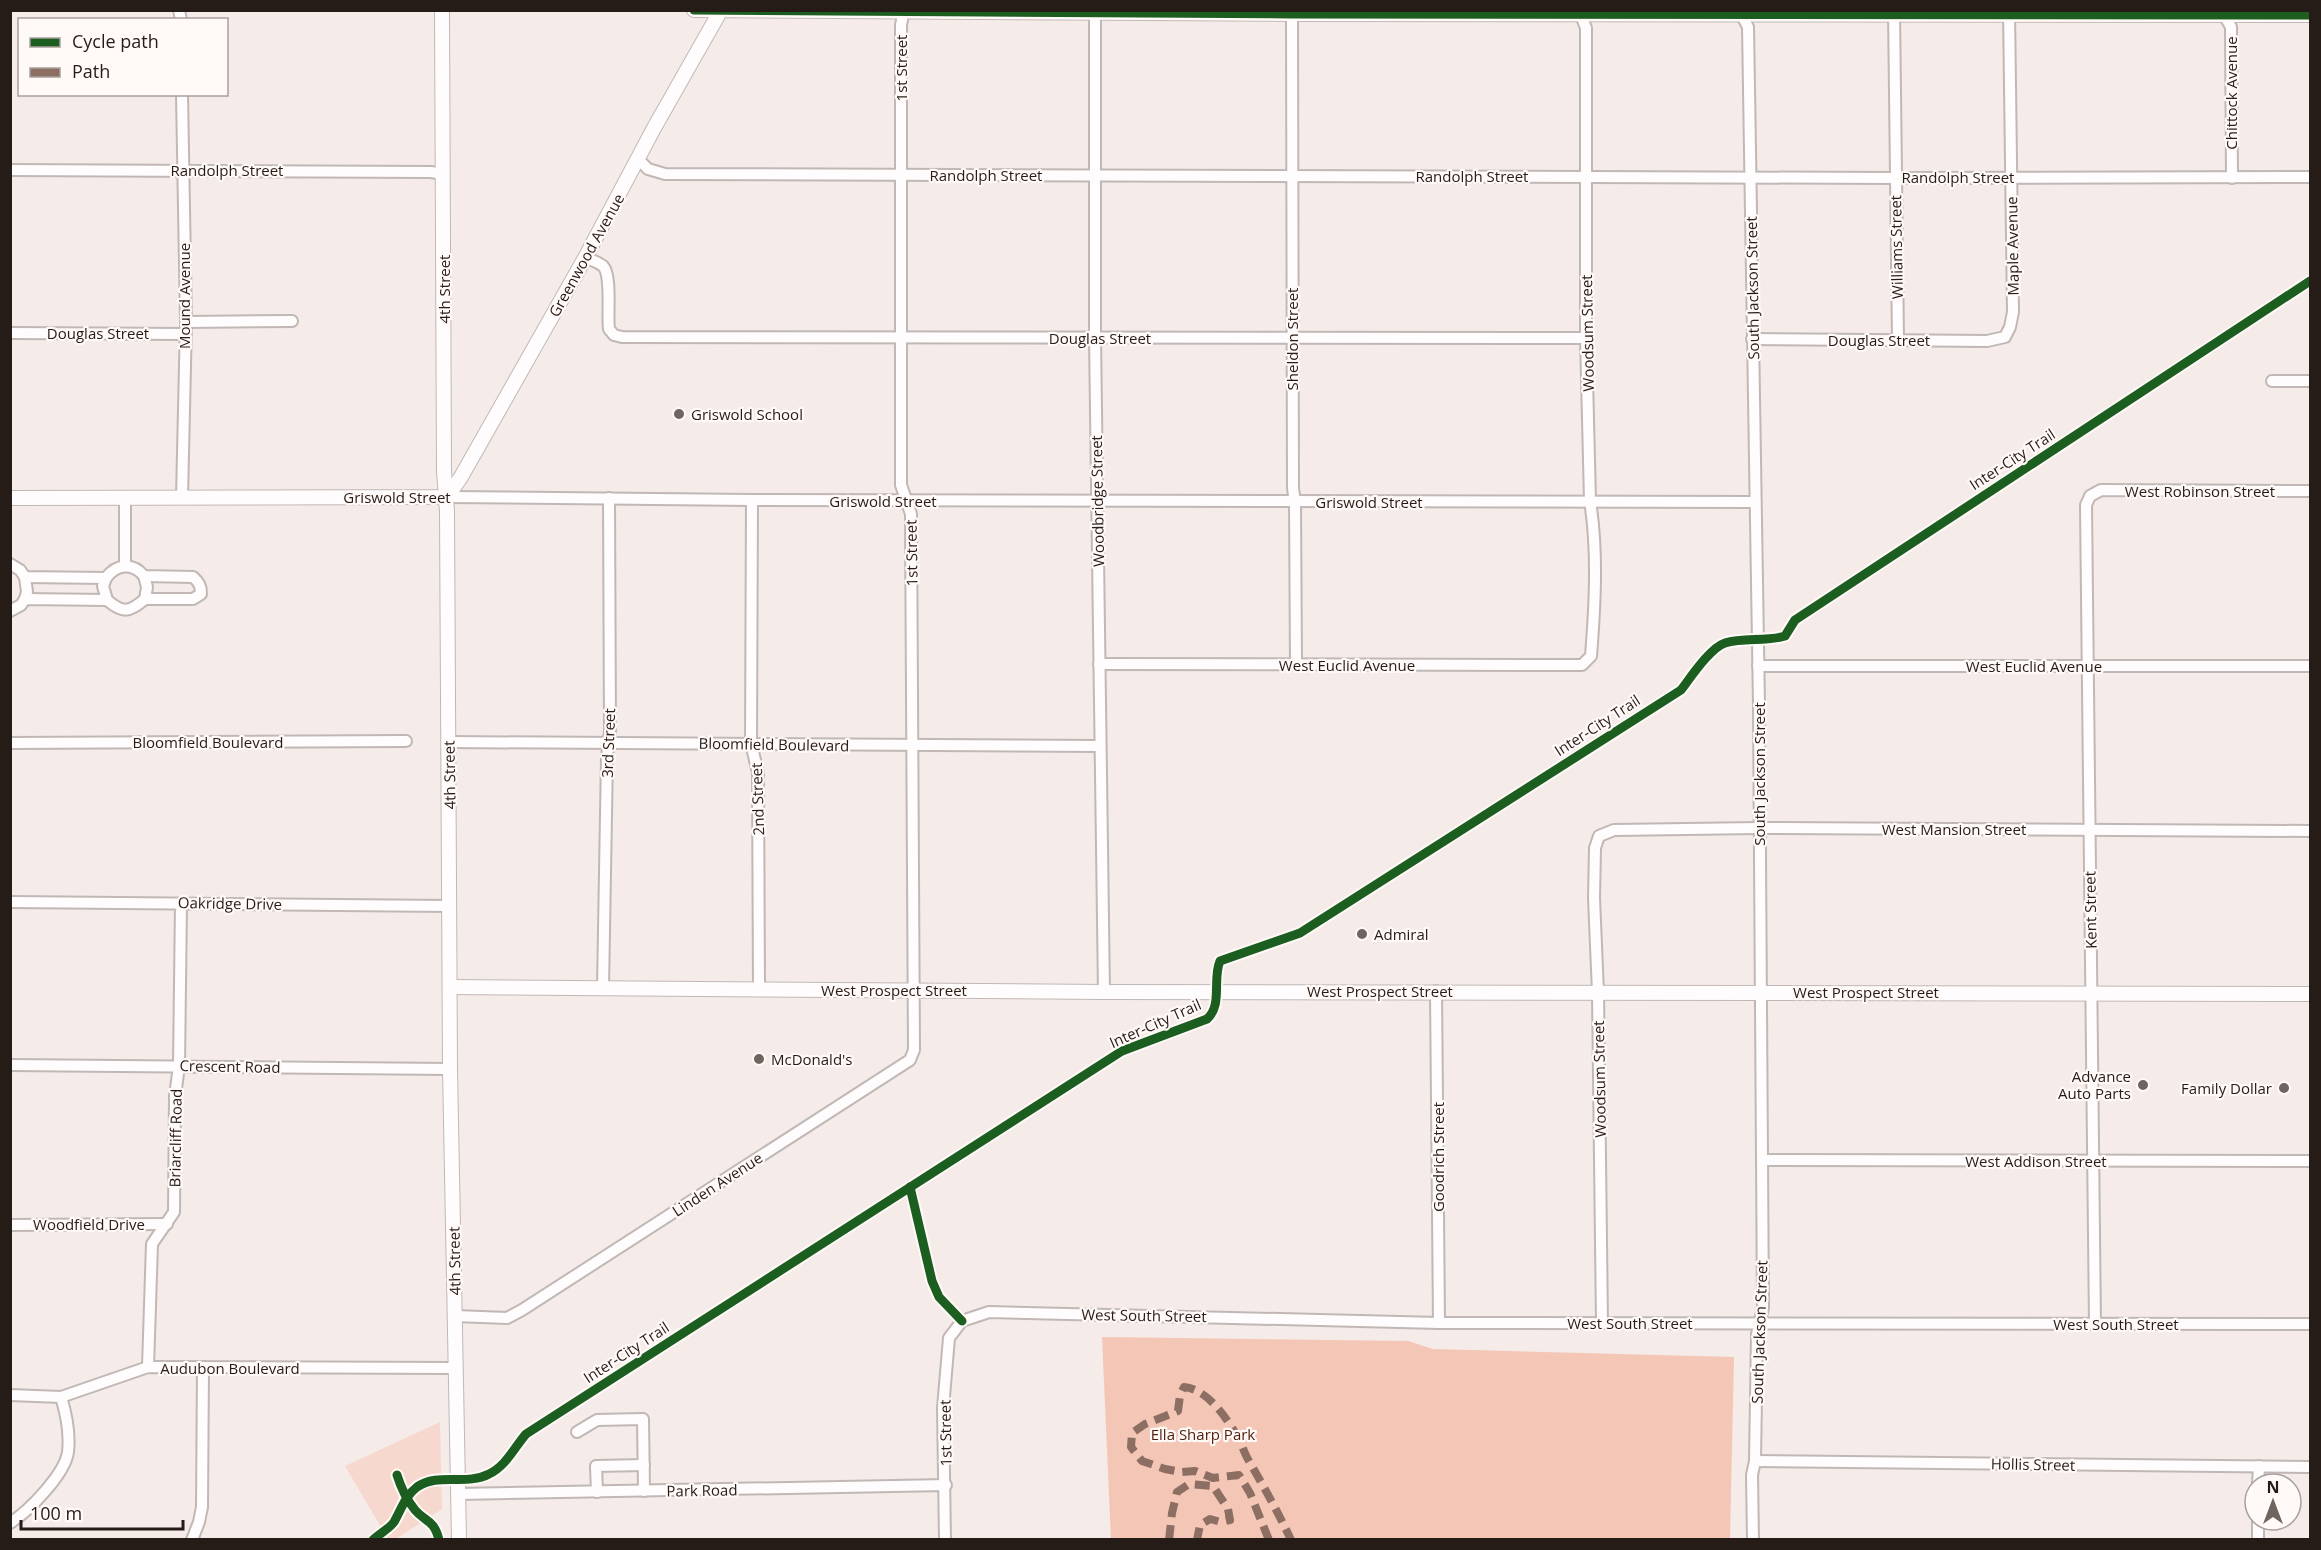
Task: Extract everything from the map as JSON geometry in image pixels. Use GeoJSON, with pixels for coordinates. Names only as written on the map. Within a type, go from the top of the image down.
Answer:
{"type":"FeatureCollection","features":[{"type":"Feature","properties":{"kind":"street","name":"4th Street"},"geometry":{"type":"LineString","coordinates":[[442,10],[450,1069],[459,1539]]}},
{"type":"Feature","properties":{"kind":"street"},"geometry":{"type":"LineString","coordinates":[[694,10],[1292,14],[1580,12],[2310,15]]}},
{"type":"Feature","properties":{"kind":"street","name":"Greenwood Avenue"},"geometry":{"type":"LineString","coordinates":[[447,497],[461,477],[585,258],[711,25],[721,11]]}},
{"type":"Feature","properties":{"kind":"street","name":"1st Street"},"geometry":{"type":"LineString","coordinates":[[904,11],[901,25],[901,486],[911,514],[915,989]]}},
{"type":"Feature","properties":{"kind":"street","name":"Woodbridge Street"},"geometry":{"type":"LineString","coordinates":[[1095,12],[1095,338],[1104,992]]}},
{"type":"Feature","properties":{"kind":"street","name":"Woodsum Street"},"geometry":{"type":"LineString","coordinates":[[1580,12],[1586,28],[1587,338],[1594,619],[1591,656]]}},
{"type":"Feature","properties":{"kind":"street","name":"South Jackson Street"},"geometry":{"type":"LineString","coordinates":[[1740,13],[1748,27],[1761,992],[1763,1308],[1757,1334],[1755,1461],[1752,1475],[1753,1539]]}},
{"type":"Feature","properties":{"kind":"street","name":"Williams Street"},"geometry":{"type":"LineString","coordinates":[[1894,13],[1898,340]]}},
{"type":"Feature","properties":{"kind":"street","name":"Maple Avenue"},"geometry":{"type":"LineString","coordinates":[[2005,337],[2013,312],[2009,13]]}},
{"type":"Feature","properties":{"kind":"street","name":"Chittock Avenue"},"geometry":{"type":"LineString","coordinates":[[2222,13],[2231,27],[2232,178]]}},
{"type":"Feature","properties":{"kind":"street","name":"Sheldon Street"},"geometry":{"type":"LineString","coordinates":[[1292,14],[1292,339],[1296,665]]}},
{"type":"Feature","properties":{"kind":"street","name":"Mound Avenue"},"geometry":{"type":"LineString","coordinates":[[182,96],[186,322],[182,497]]}},
{"type":"Feature","properties":{"kind":"street","name":"Randolph Street"},"geometry":{"type":"LineString","coordinates":[[638,159],[648,169],[665,174],[2310,177]]}},
{"type":"Feature","properties":{"kind":"street","name":"Randolph Street"},"geometry":{"type":"LineString","coordinates":[[10,170],[431,172],[443,174]]}},
{"type":"Feature","properties":{"kind":"street","name":"Douglas Street"},"geometry":{"type":"LineString","coordinates":[[585,258],[605,268],[608,277],[609,329],[614,336],[622,337],[1587,338]]}},
{"type":"Feature","properties":{"kind":"street"},"geometry":{"type":"LineString","coordinates":[[186,322],[292,321]]}},
{"type":"Feature","properties":{"kind":"street","name":"Douglas Street"},"geometry":{"type":"LineString","coordinates":[[10,333],[185,334]]}},
{"type":"Feature","properties":{"kind":"street","name":"Douglas Street"},"geometry":{"type":"LineString","coordinates":[[1752,339],[1988,341],[2005,337]]}},
{"type":"Feature","properties":{"kind":"street"},"geometry":{"type":"LineString","coordinates":[[2272,381],[2310,381]]}},
{"type":"Feature","properties":{"kind":"street","name":"West Robinson Street"},"geometry":{"type":"LineString","coordinates":[[2090,496],[2101,490],[2310,491]]}},
{"type":"Feature","properties":{"kind":"street","name":"Kent Street"},"geometry":{"type":"LineString","coordinates":[[2090,496],[2086,505],[2095,1325]]}},
{"type":"Feature","properties":{"kind":"street","name":"Griswold Street"},"geometry":{"type":"LineString","coordinates":[[10,498],[447,497],[1295,503],[1755,502]]}},
{"type":"Feature","properties":{"kind":"street"},"geometry":{"type":"LineString","coordinates":[[125,498],[125,566]]}},
{"type":"Feature","properties":{"kind":"street","name":"3rd Street"},"geometry":{"type":"LineString","coordinates":[[603,988],[609,743],[609,498]]}},
{"type":"Feature","properties":{"kind":"street","name":"2nd Street"},"geometry":{"type":"LineString","coordinates":[[752,500],[751,743],[758,773],[759,989]]}},
{"type":"Feature","properties":{"kind":"street"},"geometry":{"type":"LineString","coordinates":[[10,564],[20,570],[25,577],[27,592],[21,605],[10,611]]}},
{"type":"Feature","properties":{"kind":"street"},"geometry":{"type":"LineString","coordinates":[[144,576],[193,577],[199,582],[201,589],[201,594],[193,599],[145,599],[133,609],[126,610],[116,608],[107,600],[103,586],[106,578],[116,568],[125,566],[134,568],[144,576],[147,587],[145,599]]}},
{"type":"Feature","properties":{"kind":"street"},"geometry":{"type":"LineString","coordinates":[[25,577],[106,578]]}},
{"type":"Feature","properties":{"kind":"street"},"geometry":{"type":"LineString","coordinates":[[25,600],[107,600]]}},
{"type":"Feature","properties":{"kind":"street","name":"West Euclid Avenue"},"geometry":{"type":"LineString","coordinates":[[1098,664],[1582,665],[1591,656]]}},
{"type":"Feature","properties":{"kind":"street","name":"West Euclid Avenue"},"geometry":{"type":"LineString","coordinates":[[1758,666],[2310,666]]}},
{"type":"Feature","properties":{"kind":"street","name":"Bloomfield Boulevard"},"geometry":{"type":"LineString","coordinates":[[10,743],[406,741]]}},
{"type":"Feature","properties":{"kind":"street","name":"Bloomfield Boulevard"},"geometry":{"type":"LineString","coordinates":[[448,742],[1099,746]]}},
{"type":"Feature","properties":{"kind":"street","name":"West Mansion Street"},"geometry":{"type":"LineString","coordinates":[[1599,836],[1614,830],[1758,828],[2310,831]]}},
{"type":"Feature","properties":{"kind":"street","name":"Woodsum Street"},"geometry":{"type":"LineString","coordinates":[[1599,836],[1595,848],[1594,898],[1598,993],[1602,1323]]}},
{"type":"Feature","properties":{"kind":"street","name":"Oakridge Drive"},"geometry":{"type":"LineString","coordinates":[[10,902],[450,906]]}},
{"type":"Feature","properties":{"kind":"street","name":"Briarcliff Road"},"geometry":{"type":"LineString","coordinates":[[148,1367],[152,1244],[174,1212],[175,1096],[179,1066],[180,903]]}},
{"type":"Feature","properties":{"kind":"street","name":"West Prospect Street"},"geometry":{"type":"LineString","coordinates":[[450,987],[1104,992],[2310,994]]}},
{"type":"Feature","properties":{"kind":"street","name":"Linden Avenue"},"geometry":{"type":"LineString","coordinates":[[455,1316],[507,1318],[910,1060],[915,1050],[915,989]]}},
{"type":"Feature","properties":{"kind":"street","name":"Goodrich Street"},"geometry":{"type":"LineString","coordinates":[[1436,991],[1439,1323]]}},
{"type":"Feature","properties":{"kind":"street","name":"Crescent Road"},"geometry":{"type":"LineString","coordinates":[[10,1065],[450,1069]]}},
{"type":"Feature","properties":{"kind":"street","name":"West Addison Street"},"geometry":{"type":"LineString","coordinates":[[1762,1160],[2310,1161]]}},
{"type":"Feature","properties":{"kind":"street","name":"Woodfield Drive"},"geometry":{"type":"LineString","coordinates":[[10,1225],[167,1224]]}},
{"type":"Feature","properties":{"kind":"street","name":"West South Street"},"geometry":{"type":"LineString","coordinates":[[954,1328],[962,1321],[989,1312],[1439,1323],[2310,1324]]}},
{"type":"Feature","properties":{"kind":"street","name":"1st Street"},"geometry":{"type":"LineString","coordinates":[[945,1539],[946,1485],[943,1408],[947,1351],[949,1338],[954,1328]]}},
{"type":"Feature","properties":{"kind":"street","name":"Audubon Boulevard"},"geometry":{"type":"LineString","coordinates":[[10,1395],[61,1396],[148,1367],[454,1368]]}},
{"type":"Feature","properties":{"kind":"street"},"geometry":{"type":"LineString","coordinates":[[192,1539],[202,1507],[203,1367]]}},
{"type":"Feature","properties":{"kind":"street"},"geometry":{"type":"LineString","coordinates":[[10,1523],[23,1515],[55,1478],[68,1454],[68,1432],[61,1396]]}},
{"type":"Feature","properties":{"kind":"street"},"geometry":{"type":"LineString","coordinates":[[578,1432],[597,1420],[643,1419],[644,1491]]}},
{"type":"Feature","properties":{"kind":"street","name":"Hollis Street"},"geometry":{"type":"LineString","coordinates":[[1755,1461],[2310,1467]]}},
{"type":"Feature","properties":{"kind":"street"},"geometry":{"type":"LineString","coordinates":[[597,1492],[596,1466],[644,1465]]}},
{"type":"Feature","properties":{"kind":"street"},"geometry":{"type":"LineString","coordinates":[[2259,1466],[2259,1472]]}},
{"type":"Feature","properties":{"kind":"street","name":"Park Road"},"geometry":{"type":"LineString","coordinates":[[458,1494],[946,1485]]}},
{"type":"Feature","properties":{"kind":"shaded area"},"geometry":{"type":"Polygon","coordinates":[[[440,1422],[442,1509],[396,1539],[388,1539],[345,1466],[440,1422]]]}},
{"type":"Feature","properties":{"kind":"green space","name":"Ella Sharp Park"},"geometry":{"type":"Polygon","coordinates":[[[1102,1337],[1408,1341],[1433,1349],[1734,1357],[1730,1539],[1111,1539],[1102,1337]]]}},
{"type":"Feature","properties":{"kind":"marked path"},"geometry":{"type":"LineString","coordinates":[[1269,1540],[1250,1493],[1239,1475],[1213,1478],[1195,1471],[1181,1472],[1165,1469],[1142,1461],[1131,1447],[1132,1433],[1145,1424],[1178,1411],[1180,1395],[1184,1387],[1208,1398],[1227,1421],[1239,1439],[1291,1540]]}},
{"type":"Feature","properties":{"kind":"marked path"},"geometry":{"type":"LineString","coordinates":[[1169,1540],[1177,1492],[1189,1484],[1213,1486],[1228,1509],[1230,1520],[1221,1522],[1210,1519],[1200,1525],[1197,1540]]}},
{"type":"Feature","properties":{"kind":"cycle path"},"geometry":{"type":"LineString","coordinates":[[694,10],[1292,14],[2310,15]]}},
{"type":"Feature","properties":{"kind":"cycle path","name":"Inter-City Trail"},"geometry":{"type":"LineString","coordinates":[[373,1540],[392,1525],[406,1499],[417,1487],[434,1480],[471,1479],[495,1471],[505,1462],[526,1434],[1122,1051],[1207,1019],[1215,1007],[1220,961],[1300,933],[1681,690],[1701,664],[1719,646],[1732,641],[1785,636],[1795,620],[2310,281]]}},
{"type":"Feature","properties":{"kind":"cycle path"},"geometry":{"type":"LineString","coordinates":[[910,1187],[932,1281],[939,1297],[962,1321]]}},
{"type":"Feature","properties":{"kind":"cycle path"},"geometry":{"type":"LineString","coordinates":[[397,1475],[409,1502],[432,1524],[439,1540]]}},
{"type":"Feature","properties":{"kind":"place","name":"Griswold School"},"geometry":{"type":"Point","coordinates":[679,414]}},
{"type":"Feature","properties":{"kind":"place","name":"Admiral"},"geometry":{"type":"Point","coordinates":[1362,934]}},
{"type":"Feature","properties":{"kind":"place","name":"McDonald's"},"geometry":{"type":"Point","coordinates":[759,1059]}},
{"type":"Feature","properties":{"kind":"place","name":"Advance Auto Parts"},"geometry":{"type":"Point","coordinates":[2143,1085]}},
{"type":"Feature","properties":{"kind":"place","name":"Family Dollar"},"geometry":{"type":"Point","coordinates":[2284,1088]}}]}
